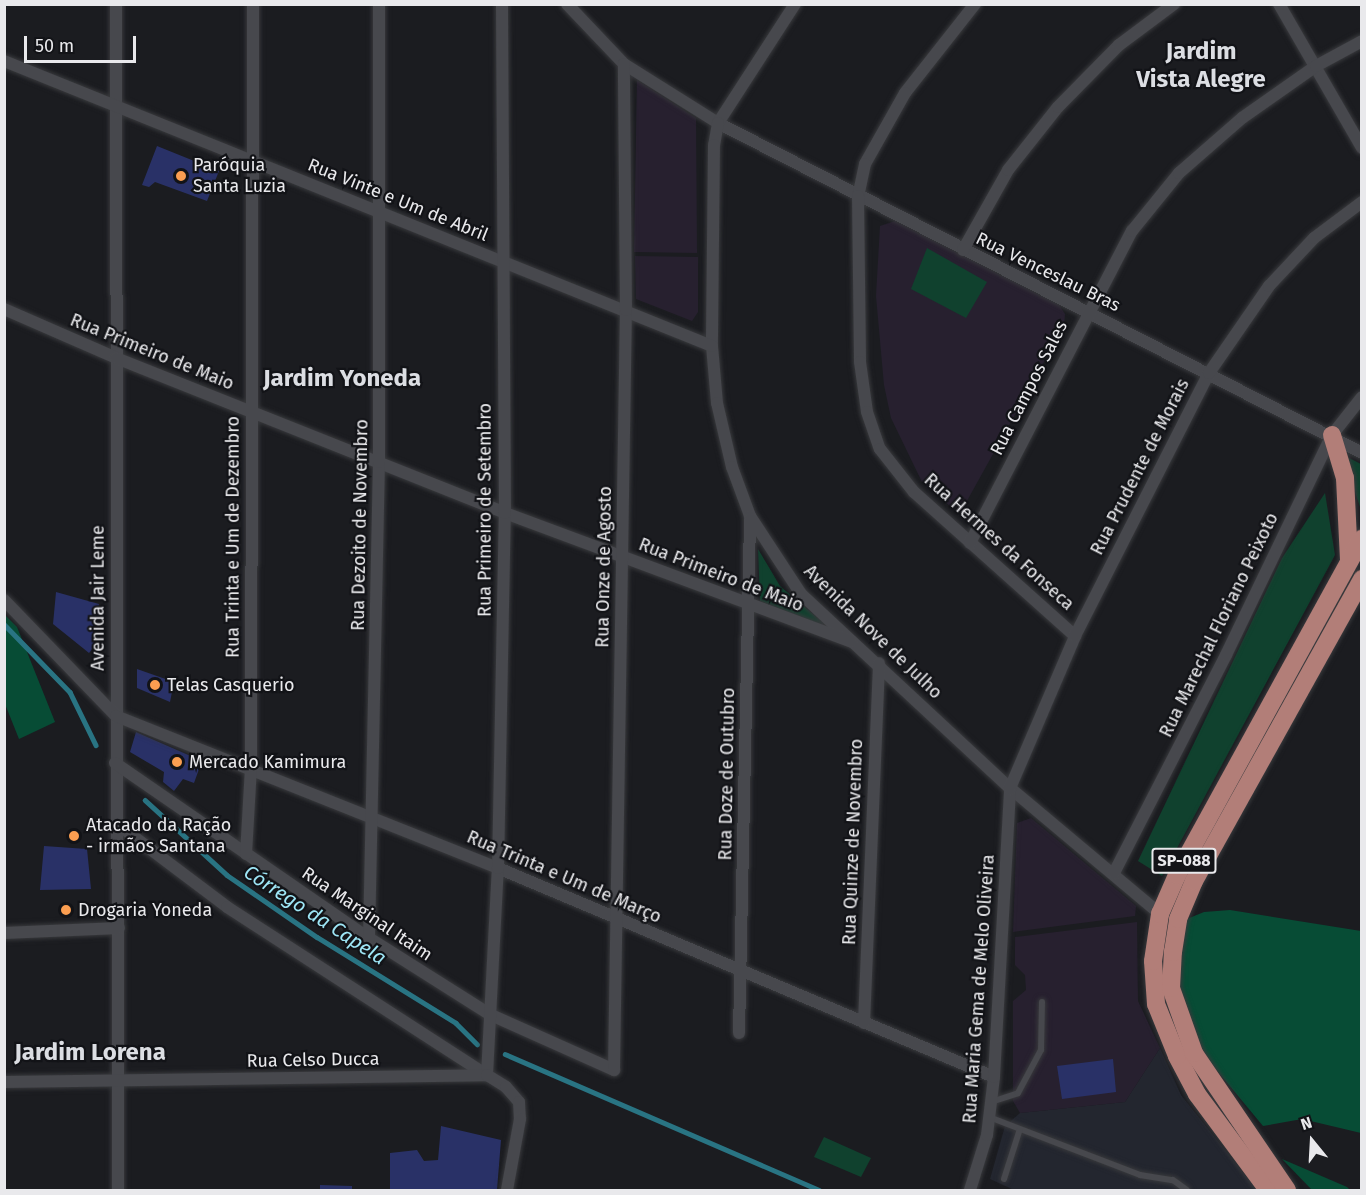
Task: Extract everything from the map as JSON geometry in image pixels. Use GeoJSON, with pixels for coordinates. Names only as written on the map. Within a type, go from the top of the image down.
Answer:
{"type":"FeatureCollection","features":[{"type":"Feature","properties":{"kind":"main road"},"geometry":{"type":"LineString","coordinates":[[1332,435],[1345,478],[1349,561]]}},
{"type":"Feature","properties":{"kind":"main road","name":"SP-088"},"geometry":{"type":"LineString","coordinates":[[1268,1191],[1197,1094],[1156,1004],[1153,961],[1160,914],[1177,875],[1362,538]]}},
{"type":"Feature","properties":{"kind":"main road","name":"SP-088"},"geometry":{"type":"LineString","coordinates":[[1287,1191],[1194,1053],[1171,988],[1173,952],[1178,919],[1194,881],[1362,579]]}},
{"type":"Feature","properties":{"kind":"street","name":"Avenida Jair Leme"},"geometry":{"type":"LineString","coordinates":[[116,4],[115,763],[119,928],[118,1191]]}},
{"type":"Feature","properties":{"kind":"street","name":"Rua Trinta e Um de Dezembro"},"geometry":{"type":"LineString","coordinates":[[246,854],[251,767],[253,4]]}},
{"type":"Feature","properties":{"kind":"street","name":"Rua Dezoito de Novembro"},"geometry":{"type":"LineString","coordinates":[[369,938],[374,817],[379,462],[379,4]]}},
{"type":"Feature","properties":{"kind":"street","name":"Rua Primeiro de Setembro"},"geometry":{"type":"LineString","coordinates":[[487,1075],[498,868],[505,513],[502,4]]}},
{"type":"Feature","properties":{"kind":"street"},"geometry":{"type":"LineString","coordinates":[[567,4],[624,64],[718,123],[795,4]]}},
{"type":"Feature","properties":{"kind":"street","name":"Rua Hermes da Fonseca"},"geometry":{"type":"LineString","coordinates":[[975,4],[905,93],[865,164],[858,196],[860,362],[867,412],[880,448],[914,492],[1075,636]]}},
{"type":"Feature","properties":{"kind":"street"},"geometry":{"type":"LineString","coordinates":[[963,250],[1008,170],[1058,107],[1119,45],[1174,4]]}},
{"type":"Feature","properties":{"kind":"street"},"geometry":{"type":"LineString","coordinates":[[1279,4],[1362,148]]}},
{"type":"Feature","properties":{"kind":"street","name":"Rua Campos Sales"},"geometry":{"type":"LineString","coordinates":[[970,543],[1087,312],[1132,231],[1179,172],[1242,118],[1316,66],[1362,41]]}},
{"type":"Feature","properties":{"kind":"street","name":"Rua Vinte e Um de Abril"},"geometry":{"type":"LineString","coordinates":[[4,61],[712,346]]}},
{"type":"Feature","properties":{"kind":"street","name":"Rua Onze de Agosto"},"geometry":{"type":"LineString","coordinates":[[614,1070],[626,310],[624,64]]}},
{"type":"Feature","properties":{"kind":"street","name":"Rua Venceslau Bras"},"geometry":{"type":"LineString","coordinates":[[718,123],[963,250],[1332,435],[1362,453]]}},
{"type":"Feature","properties":{"kind":"street","name":"Avenida Nove de Julho"},"geometry":{"type":"LineString","coordinates":[[718,123],[714,145],[712,346],[717,403],[732,467],[750,516],[801,594],[879,663],[1010,788],[1114,873],[1160,914]]}},
{"type":"Feature","properties":{"kind":"street","name":"Rua Prudente de Morais"},"geometry":{"type":"LineString","coordinates":[[1010,788],[1075,636],[1209,373],[1269,286],[1314,238],[1362,202]]}},
{"type":"Feature","properties":{"kind":"street","name":"Rua Primeiro de Maio"},"geometry":{"type":"LineString","coordinates":[[4,309],[116,358],[505,513],[622,556],[749,607],[858,645]]}},
{"type":"Feature","properties":{"kind":"street","name":"Rua Marechal Floriano Peixoto"},"geometry":{"type":"LineString","coordinates":[[1114,873],[1226,655],[1332,435],[1362,397]]}},
{"type":"Feature","properties":{"kind":"street","name":"Rua Doze de Outubro"},"geometry":{"type":"LineString","coordinates":[[739,1033],[750,516]]}},
{"type":"Feature","properties":{"kind":"street"},"geometry":{"type":"LineString","coordinates":[[4,600],[116,716]]}},
{"type":"Feature","properties":{"kind":"street","name":"Rua Quinze de Novembro"},"geometry":{"type":"LineString","coordinates":[[864,1023],[879,663]]}},
{"type":"Feature","properties":{"kind":"street","name":"Rua Trinta e Um de Março"},"geometry":{"type":"LineString","coordinates":[[116,716],[374,817],[741,973],[994,1077]]}},
{"type":"Feature","properties":{"kind":"street","name":"Rua Marginal Itaim"},"geometry":{"type":"LineString","coordinates":[[115,763],[369,938],[491,1015],[614,1070]]}},
{"type":"Feature","properties":{"kind":"street","name":"Rua Maria Gema de Melo Oliveira"},"geometry":{"type":"LineString","coordinates":[[970,1191],[989,1117],[994,1077],[1010,788]]}},
{"type":"Feature","properties":{"kind":"street"},"geometry":{"type":"LineString","coordinates":[[117,824],[227,907],[506,1087],[519,1102],[520,1119],[507,1191]]}},
{"type":"Feature","properties":{"kind":"street"},"geometry":{"type":"LineString","coordinates":[[4,933],[119,928]]}},
{"type":"Feature","properties":{"kind":"street","name":"Rua Celso Ducca"},"geometry":{"type":"LineString","coordinates":[[4,1082],[117,1083],[487,1075]]}},
{"type":"Feature","properties":{"kind":"lane"},"geometry":{"type":"LineString","coordinates":[[991,1102],[1018,1093],[1041,1050],[1042,1002]]}},
{"type":"Feature","properties":{"kind":"lane"},"geometry":{"type":"LineString","coordinates":[[989,1117],[1140,1175],[1173,1180],[1187,1191]]}},
{"type":"Feature","properties":{"kind":"lane"},"geometry":{"type":"LineString","coordinates":[[1004,1179],[1020,1129]]}},
{"type":"Feature","properties":{"kind":"shaded area"},"geometry":{"type":"Polygon","coordinates":[[[637,80],[696,118],[697,253],[634,252],[637,80]]]}},
{"type":"Feature","properties":{"kind":"shaded area"},"geometry":{"type":"Polygon","coordinates":[[[895,221],[1059,305],[1065,314],[1064,326],[963,508],[950,506],[922,482],[891,418],[884,385],[876,296],[880,226],[895,221]]]}},
{"type":"Feature","properties":{"kind":"shaded area"},"geometry":{"type":"Polygon","coordinates":[[[635,256],[698,257],[698,312],[692,321],[636,299],[635,256]]]}},
{"type":"Feature","properties":{"kind":"shaded area"},"geometry":{"type":"Polygon","coordinates":[[[1031,818],[1136,906],[1135,916],[1013,932],[1017,823],[1031,818]]]}},
{"type":"Feature","properties":{"kind":"shaded area"},"geometry":{"type":"Polygon","coordinates":[[[1137,922],[1138,1001],[1160,1048],[1125,1102],[1020,1113],[1013,1101],[1013,1001],[1026,990],[1025,975],[1015,965],[1015,937],[1137,922]]]}},
{"type":"Feature","properties":{"kind":"shaded area"},"geometry":{"type":"Polygon","coordinates":[[[1160,1048],[1181,1095],[1257,1190],[1014,1190],[990,1179],[1005,1126],[1020,1113],[1125,1102],[1160,1048]]]}},
{"type":"Feature","properties":{"kind":"green space"},"geometry":{"type":"Polygon","coordinates":[[[927,248],[987,282],[966,318],[911,289],[927,248]]]}},
{"type":"Feature","properties":{"kind":"green space"},"geometry":{"type":"Polygon","coordinates":[[[1343,455],[1361,464],[1361,510],[1343,455]]]}},
{"type":"Feature","properties":{"kind":"green space"},"geometry":{"type":"Polygon","coordinates":[[[1325,493],[1335,555],[1162,876],[1138,861],[1282,558],[1325,493]]]}},
{"type":"Feature","properties":{"kind":"green space"},"geometry":{"type":"Polygon","coordinates":[[[758,549],[780,586],[828,627],[760,601],[758,549]]]}},
{"type":"Feature","properties":{"kind":"green space"},"geometry":{"type":"Polygon","coordinates":[[[5,615],[17,627],[55,722],[19,739],[5,704],[5,615]]]}},
{"type":"Feature","properties":{"kind":"green space"},"geometry":{"type":"Polygon","coordinates":[[[1230,910],[1361,931],[1361,1133],[1302,1119],[1263,1126],[1199,1049],[1175,987],[1182,921],[1204,912],[1230,910]]]}},
{"type":"Feature","properties":{"kind":"green space"},"geometry":{"type":"Polygon","coordinates":[[[824,1137],[871,1158],[861,1177],[814,1157],[824,1137]]]}},
{"type":"Feature","properties":{"kind":"green space"},"geometry":{"type":"Polygon","coordinates":[[[1282,1159],[1347,1187],[1350,1190],[1312,1190],[1282,1159]]]}},
{"type":"Feature","properties":{"kind":"building","name":"Paróquia Santa Luzia"},"geometry":{"type":"Polygon","coordinates":[[[157,146],[219,171],[207,201],[155,182],[149,187],[142,185],[157,146]]]}},
{"type":"Feature","properties":{"kind":"building"},"geometry":{"type":"Polygon","coordinates":[[[56,592],[99,604],[94,647],[89,653],[53,624],[56,592]]]}},
{"type":"Feature","properties":{"kind":"building","name":"Telas Casquerio"},"geometry":{"type":"Polygon","coordinates":[[[137,669],[174,682],[170,702],[137,688],[137,669]]]}},
{"type":"Feature","properties":{"kind":"building","name":"Mercado Kamimura"},"geometry":{"type":"Polygon","coordinates":[[[136,732],[202,761],[194,783],[183,779],[174,791],[163,782],[164,772],[130,752],[136,732]]]}},
{"type":"Feature","properties":{"kind":"building"},"geometry":{"type":"Polygon","coordinates":[[[44,846],[87,849],[91,889],[40,890],[44,846]]]}},
{"type":"Feature","properties":{"kind":"building"},"geometry":{"type":"Polygon","coordinates":[[[1113,1059],[1116,1092],[1062,1099],[1057,1066],[1113,1059]]]}},
{"type":"Feature","properties":{"kind":"building"},"geometry":{"type":"Polygon","coordinates":[[[441,1126],[501,1140],[497,1190],[390,1190],[390,1153],[417,1150],[424,1161],[438,1160],[441,1126]]]}},
{"type":"Feature","properties":{"kind":"building"},"geometry":{"type":"Polygon","coordinates":[[[320,1185],[352,1186],[352,1190],[320,1190],[320,1185]]]}},
{"type":"Feature","properties":{"kind":"waterway","name":"Córrego da Capela"},"geometry":{"type":"LineString","coordinates":[[4,624],[70,692],[96,745]]}},
{"type":"Feature","properties":{"kind":"waterway","name":"Córrego da Capela"},"geometry":{"type":"LineString","coordinates":[[145,800],[227,875],[317,937],[456,1023],[477,1044]]}},
{"type":"Feature","properties":{"kind":"waterway","name":"Córrego da Capela"},"geometry":{"type":"LineString","coordinates":[[505,1054],[819,1190]]}},
{"type":"Feature","properties":{"kind":"place","name":"Paróquia Santa Luzia"},"geometry":{"type":"Point","coordinates":[181,176]}},
{"type":"Feature","properties":{"kind":"place","name":"Telas Casquerio"},"geometry":{"type":"Point","coordinates":[155,685]}},
{"type":"Feature","properties":{"kind":"place","name":"Mercado Kamimura"},"geometry":{"type":"Point","coordinates":[177,762]}},
{"type":"Feature","properties":{"kind":"place","name":"Atacado da Ração - irmãos Santana"},"geometry":{"type":"Point","coordinates":[74,836]}},
{"type":"Feature","properties":{"kind":"place","name":"Drogaria Yoneda"},"geometry":{"type":"Point","coordinates":[66,910]}},
{"type":"Feature","properties":{"kind":"district","name":"Jardim Vista Alegre"},"geometry":{"type":"Point","coordinates":[1201,66]}},
{"type":"Feature","properties":{"kind":"district","name":"Jardim Yoneda"},"geometry":{"type":"Point","coordinates":[342,379]}},
{"type":"Feature","properties":{"kind":"district","name":"Jardim Lorena"},"geometry":{"type":"Point","coordinates":[90,1053]}}]}
